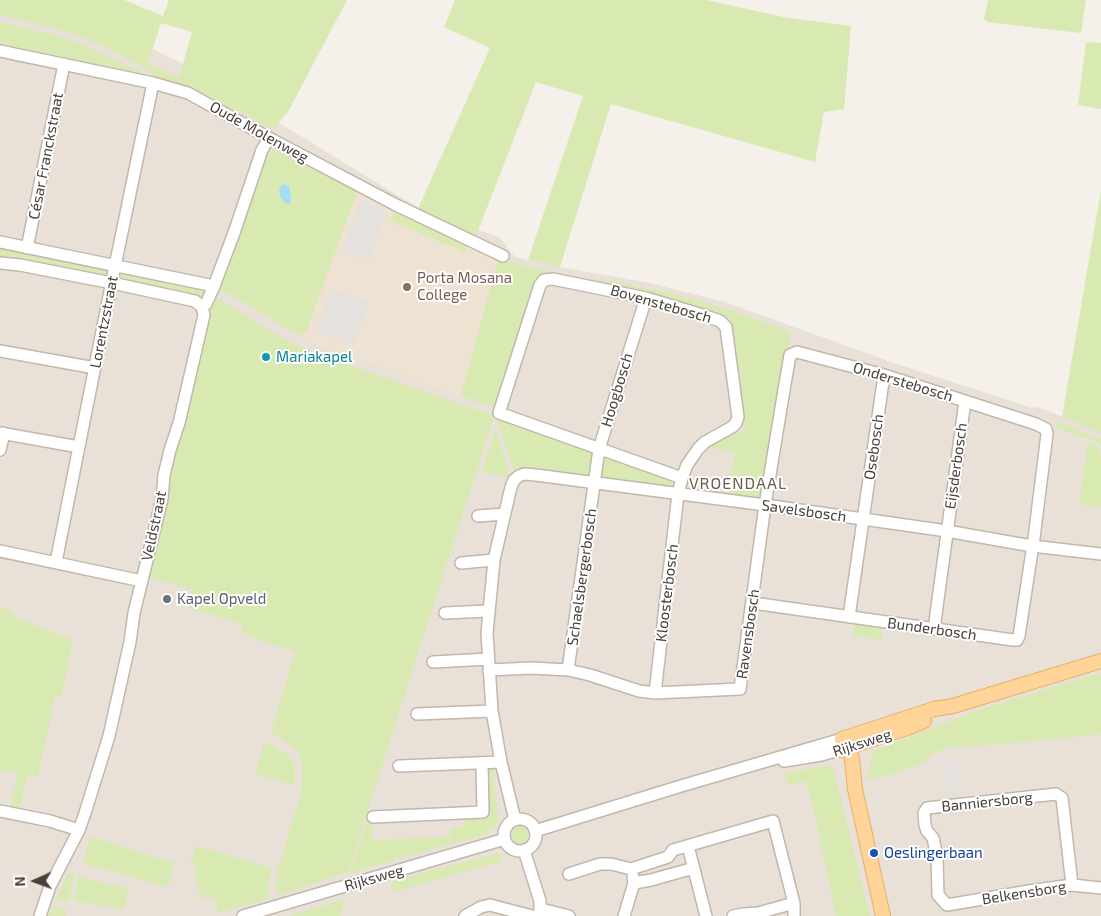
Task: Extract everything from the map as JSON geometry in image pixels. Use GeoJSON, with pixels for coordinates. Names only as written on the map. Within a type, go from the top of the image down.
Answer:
{"type":"FeatureCollection","features":[{"type":"Feature","properties":{"kind":"main road","name":"Rijksweg"},"geometry":{"type":"LineString","coordinates":[[844,746],[934,709],[953,706],[1101,661]]}},
{"type":"Feature","properties":{"kind":"main road"},"geometry":{"type":"LineString","coordinates":[[844,746],[852,759],[855,789],[883,916]]}},
{"type":"Feature","properties":{"kind":"street","name":"Oude Molenweg"},"geometry":{"type":"LineString","coordinates":[[0,51],[153,83],[188,93],[269,138],[441,227],[504,256]]}},
{"type":"Feature","properties":{"kind":"street","name":"César Franckstraat"},"geometry":{"type":"LineString","coordinates":[[27,248],[64,64]]}},
{"type":"Feature","properties":{"kind":"street","name":"Lorentzstraat"},"geometry":{"type":"LineString","coordinates":[[56,562],[153,83]]}},
{"type":"Feature","properties":{"kind":"street","name":"Veldstraat"},"geometry":{"type":"LineString","coordinates":[[40,916],[50,886],[79,830],[109,736],[130,642],[134,613],[162,500],[164,475],[179,423],[202,325],[204,313],[202,307],[206,304],[214,286],[262,150],[269,138]]}},
{"type":"Feature","properties":{"kind":"street"},"geometry":{"type":"LineString","coordinates":[[0,242],[214,286]]}},
{"type":"Feature","properties":{"kind":"street"},"geometry":{"type":"LineString","coordinates":[[0,263],[20,265],[195,301],[202,307]]}},
{"type":"Feature","properties":{"kind":"street","name":"Bovenstebosch"},"geometry":{"type":"LineString","coordinates":[[553,279],[646,298],[720,321],[726,327],[738,417],[732,427],[698,448],[687,465],[682,478],[499,413],[540,285],[544,280],[553,279]]}},
{"type":"Feature","properties":{"kind":"street","name":"Hoogbosch"},"geometry":{"type":"LineString","coordinates":[[596,483],[599,449],[646,298]]}},
{"type":"Feature","properties":{"kind":"street"},"geometry":{"type":"LineString","coordinates":[[0,351],[94,368]]}},
{"type":"Feature","properties":{"kind":"street","name":"Onderstebosch"},"geometry":{"type":"LineString","coordinates":[[765,505],[790,356],[797,352],[804,353],[884,375],[1045,428],[1047,434],[1032,546]]}},
{"type":"Feature","properties":{"kind":"street","name":"Osebosch"},"geometry":{"type":"LineString","coordinates":[[849,617],[884,375]]}},
{"type":"Feature","properties":{"kind":"street","name":"Eijsderbosch"},"geometry":{"type":"LineString","coordinates":[[934,629],[966,401]]}},
{"type":"Feature","properties":{"kind":"street"},"geometry":{"type":"LineString","coordinates":[[0,450],[2,433],[79,448]]}},
{"type":"Feature","properties":{"kind":"street","name":"Savelsbosch"},"geometry":{"type":"LineString","coordinates":[[515,820],[501,762],[492,712],[488,665],[488,611],[494,560],[504,514],[514,480],[524,474],[765,505],[947,531],[1032,546],[1101,554]]}},
{"type":"Feature","properties":{"kind":"street","name":"Kloosterbosch"},"geometry":{"type":"LineString","coordinates":[[655,693],[678,494],[682,478]]}},
{"type":"Feature","properties":{"kind":"street","name":"Schaelsbergerbosch"},"geometry":{"type":"LineString","coordinates":[[568,670],[596,483]]}},
{"type":"Feature","properties":{"kind":"street","name":"Ravensbosch"},"geometry":{"type":"LineString","coordinates":[[488,665],[568,670],[639,691],[655,693],[740,689],[765,505]]}},
{"type":"Feature","properties":{"kind":"street"},"geometry":{"type":"LineString","coordinates":[[478,516],[504,514]]}},
{"type":"Feature","properties":{"kind":"street","name":"Bunderbosch"},"geometry":{"type":"LineString","coordinates":[[753,604],[1017,640],[1032,546]]}},
{"type":"Feature","properties":{"kind":"street"},"geometry":{"type":"LineString","coordinates":[[0,551],[142,581]]}},
{"type":"Feature","properties":{"kind":"street"},"geometry":{"type":"LineString","coordinates":[[461,562],[494,560]]}},
{"type":"Feature","properties":{"kind":"street"},"geometry":{"type":"LineString","coordinates":[[445,612],[488,611]]}},
{"type":"Feature","properties":{"kind":"street"},"geometry":{"type":"LineString","coordinates":[[433,662],[488,665]]}},
{"type":"Feature","properties":{"kind":"street"},"geometry":{"type":"LineString","coordinates":[[417,714],[492,712]]}},
{"type":"Feature","properties":{"kind":"street","name":"Rijksweg"},"geometry":{"type":"LineString","coordinates":[[536,831],[765,762],[844,746]]}},
{"type":"Feature","properties":{"kind":"street"},"geometry":{"type":"LineString","coordinates":[[399,766],[501,762]]}},
{"type":"Feature","properties":{"kind":"street"},"geometry":{"type":"LineString","coordinates":[[373,816],[483,812],[482,763]]}},
{"type":"Feature","properties":{"kind":"street","name":"Banniersborg"},"geometry":{"type":"LineString","coordinates":[[948,910],[938,895],[937,857],[933,838],[925,825],[924,813],[926,808],[1056,794],[1062,798],[1072,885]]}},
{"type":"Feature","properties":{"kind":"street"},"geometry":{"type":"LineString","coordinates":[[0,810],[50,821],[79,830]]}},
{"type":"Feature","properties":{"kind":"street"},"geometry":{"type":"LineString","coordinates":[[521,819],[529,822],[536,831],[534,842],[524,850],[513,849],[505,839],[506,828],[515,820],[521,819]]}},
{"type":"Feature","properties":{"kind":"street"},"geometry":{"type":"LineString","coordinates":[[570,874],[600,864],[611,864],[630,870],[668,856],[673,850],[772,821],[794,903],[794,916]]}},
{"type":"Feature","properties":{"kind":"street","name":"Rijksweg"},"geometry":{"type":"LineString","coordinates":[[243,916],[505,839]]}},
{"type":"Feature","properties":{"kind":"street"},"geometry":{"type":"LineString","coordinates":[[688,846],[706,916]]}},
{"type":"Feature","properties":{"kind":"street"},"geometry":{"type":"LineString","coordinates":[[524,850],[540,901],[538,914]]}},
{"type":"Feature","properties":{"kind":"street"},"geometry":{"type":"LineString","coordinates":[[634,882],[651,880],[694,868]]}},
{"type":"Feature","properties":{"kind":"street"},"geometry":{"type":"LineString","coordinates":[[624,916],[634,882],[630,870]]}},
{"type":"Feature","properties":{"kind":"street","name":"Belkensborg"},"geometry":{"type":"LineString","coordinates":[[948,910],[1029,891],[1072,885],[1101,888]]}},
{"type":"Feature","properties":{"kind":"street"},"geometry":{"type":"LineString","coordinates":[[733,916],[758,913],[794,903]]}},
{"type":"Feature","properties":{"kind":"street"},"geometry":{"type":"LineString","coordinates":[[465,916],[481,907],[490,905],[538,914],[569,916]]}},
{"type":"Feature","properties":{"kind":"shaded area"},"geometry":{"type":"Polygon","coordinates":[[[0,0],[105,14],[158,52],[176,60],[425,212],[499,237],[515,257],[650,283],[725,302],[891,362],[1032,408],[1037,407],[1101,431],[1101,916],[0,916],[0,0]]]}},
{"type":"Feature","properties":{"kind":"shaded area","name":"Porta Mosana College"},"geometry":{"type":"Polygon","coordinates":[[[357,192],[502,258],[460,396],[312,343],[302,335],[306,332],[357,192]]]}},
{"type":"Feature","properties":{"kind":"shaded area"},"geometry":{"type":"Polygon","coordinates":[[[362,199],[385,211],[368,260],[343,252],[362,199]]]}},
{"type":"Feature","properties":{"kind":"shaded area"},"geometry":{"type":"Polygon","coordinates":[[[332,289],[369,302],[353,346],[317,332],[332,289]]]}},
{"type":"Feature","properties":{"kind":"shaded area"},"geometry":{"type":"Polygon","coordinates":[[[955,759],[960,793],[948,794],[943,761],[955,759]]]}},
{"type":"Feature","properties":{"kind":"green space"},"geometry":{"type":"Polygon","coordinates":[[[0,0],[124,0],[163,16],[169,0],[347,0],[288,112],[272,130],[235,108],[239,117],[163,82],[139,65],[101,45],[71,33],[0,15],[0,0]],[[161,23],[148,63],[179,78],[192,32],[161,23]]]}},
{"type":"Feature","properties":{"kind":"green space"},"geometry":{"type":"Polygon","coordinates":[[[455,0],[706,0],[783,17],[851,26],[844,109],[824,112],[815,162],[611,104],[560,267],[528,260],[583,96],[536,82],[474,241],[416,213],[490,48],[444,27],[455,0]]]}},
{"type":"Feature","properties":{"kind":"green space"},"geometry":{"type":"Polygon","coordinates":[[[988,0],[1086,0],[1081,33],[987,22],[984,19],[988,0]]]}},
{"type":"Feature","properties":{"kind":"green space"},"geometry":{"type":"Polygon","coordinates":[[[0,22],[81,44],[137,70],[151,80],[0,50],[0,22]]]}},
{"type":"Feature","properties":{"kind":"green space"},"geometry":{"type":"Polygon","coordinates":[[[1086,42],[1101,43],[1101,109],[1078,105],[1086,42]]]}},
{"type":"Feature","properties":{"kind":"green space"},"geometry":{"type":"Polygon","coordinates":[[[273,149],[357,192],[306,332],[299,336],[230,294],[217,291],[265,162],[273,149]]]}},
{"type":"Feature","properties":{"kind":"green space"},"geometry":{"type":"Polygon","coordinates":[[[1101,190],[1101,433],[1062,417],[1101,190]]]}},
{"type":"Feature","properties":{"kind":"green space"},"geometry":{"type":"Polygon","coordinates":[[[394,212],[466,245],[464,252],[391,221],[394,212]]]}},
{"type":"Feature","properties":{"kind":"green space"},"geometry":{"type":"Polygon","coordinates":[[[0,246],[111,268],[109,280],[0,261],[0,246]]]}},
{"type":"Feature","properties":{"kind":"green space"},"geometry":{"type":"Polygon","coordinates":[[[498,259],[583,278],[609,281],[674,294],[727,309],[791,332],[763,502],[729,497],[735,452],[709,448],[724,439],[745,431],[730,318],[634,292],[543,277],[538,278],[534,283],[495,408],[461,396],[498,259]]]}},
{"type":"Feature","properties":{"kind":"green space"},"geometry":{"type":"Polygon","coordinates":[[[117,269],[205,288],[202,299],[115,280],[117,269]]]}},
{"type":"Feature","properties":{"kind":"green space"},"geometry":{"type":"Polygon","coordinates":[[[214,296],[296,346],[494,416],[348,872],[280,895],[276,888],[277,873],[301,793],[303,770],[297,751],[271,732],[294,651],[248,635],[241,630],[242,624],[187,607],[193,590],[148,577],[197,353],[214,296]]]}},
{"type":"Feature","properties":{"kind":"green space"},"geometry":{"type":"Polygon","coordinates":[[[499,418],[594,453],[590,477],[521,469],[514,473],[498,422],[499,418]]]}},
{"type":"Feature","properties":{"kind":"green space"},"geometry":{"type":"Polygon","coordinates":[[[1057,422],[1101,439],[1101,448],[1100,443],[1056,428],[1057,422]]]}},
{"type":"Feature","properties":{"kind":"green space"},"geometry":{"type":"Polygon","coordinates":[[[496,428],[510,477],[482,472],[496,428]]]}},
{"type":"Feature","properties":{"kind":"green space"},"geometry":{"type":"Polygon","coordinates":[[[1088,443],[1098,446],[1101,457],[1101,507],[1079,504],[1088,443]]]}},
{"type":"Feature","properties":{"kind":"green space"},"geometry":{"type":"Polygon","coordinates":[[[605,456],[678,482],[675,489],[601,479],[605,456]]]}},
{"type":"Feature","properties":{"kind":"green space"},"geometry":{"type":"Polygon","coordinates":[[[0,608],[14,611],[14,617],[73,640],[61,697],[55,697],[38,776],[27,775],[19,811],[10,809],[18,774],[0,770],[0,608]]]}},
{"type":"Feature","properties":{"kind":"green space"},"geometry":{"type":"Polygon","coordinates":[[[854,624],[882,628],[881,640],[853,636],[854,624]]]}},
{"type":"Feature","properties":{"kind":"green space"},"geometry":{"type":"Polygon","coordinates":[[[1101,673],[1101,734],[946,748],[920,764],[893,774],[867,780],[873,751],[984,708],[1101,673]]]}},
{"type":"Feature","properties":{"kind":"green space"},"geometry":{"type":"Polygon","coordinates":[[[264,743],[274,746],[291,758],[295,766],[294,785],[256,774],[264,743]]]}},
{"type":"Feature","properties":{"kind":"green space"},"geometry":{"type":"Polygon","coordinates":[[[830,765],[835,776],[870,916],[836,916],[809,791],[805,781],[789,786],[784,773],[830,765]]]}},
{"type":"Feature","properties":{"kind":"green space"},"geometry":{"type":"Polygon","coordinates":[[[487,768],[493,768],[498,821],[496,826],[488,830],[489,833],[350,873],[367,819],[371,819],[372,840],[450,837],[451,828],[464,827],[463,816],[487,815],[486,781],[489,780],[489,773],[486,773],[487,768]]]}},
{"type":"Feature","properties":{"kind":"green space"},"geometry":{"type":"Polygon","coordinates":[[[517,827],[523,827],[528,832],[526,841],[517,843],[512,838],[512,832],[517,827]]]}},
{"type":"Feature","properties":{"kind":"green space"},"geometry":{"type":"Polygon","coordinates":[[[91,837],[174,863],[168,887],[83,863],[91,837]]]}},
{"type":"Feature","properties":{"kind":"green space"},"geometry":{"type":"Polygon","coordinates":[[[196,846],[271,868],[267,899],[218,913],[215,897],[201,898],[195,877],[198,866],[190,864],[196,846]]]}},
{"type":"Feature","properties":{"kind":"green space"},"geometry":{"type":"Polygon","coordinates":[[[499,853],[503,861],[394,892],[391,881],[499,853]]]}},
{"type":"Feature","properties":{"kind":"green space"},"geometry":{"type":"Polygon","coordinates":[[[69,872],[74,874],[69,902],[56,900],[69,872]]]}},
{"type":"Feature","properties":{"kind":"green space"},"geometry":{"type":"Polygon","coordinates":[[[79,876],[105,884],[128,888],[124,909],[73,901],[79,876]]]}},
{"type":"Feature","properties":{"kind":"green space"},"geometry":{"type":"Polygon","coordinates":[[[345,899],[340,916],[288,916],[345,899]]]}},
{"type":"Feature","properties":{"kind":"green space"},"geometry":{"type":"Polygon","coordinates":[[[54,906],[67,909],[65,916],[49,916],[49,912],[54,906]]]}},
{"type":"Feature","properties":{"kind":"water"},"geometry":{"type":"Polygon","coordinates":[[[282,184],[289,186],[291,201],[289,204],[285,203],[280,197],[279,189],[282,184]]]}},
{"type":"Feature","properties":{"kind":"place","name":"Porta Mosana College"},"geometry":{"type":"Point","coordinates":[407,287]}},
{"type":"Feature","properties":{"kind":"place","name":"Mariakapel"},"geometry":{"type":"Point","coordinates":[266,357]}},
{"type":"Feature","properties":{"kind":"place","name":"Kapel Opveld"},"geometry":{"type":"Point","coordinates":[167,599]}},
{"type":"Feature","properties":{"kind":"place","name":"Oeslingerbaan"},"geometry":{"type":"Point","coordinates":[874,853]}},
{"type":"Feature","properties":{"kind":"district","name":"VROENDAAL"},"geometry":{"type":"Point","coordinates":[738,484]}}]}
